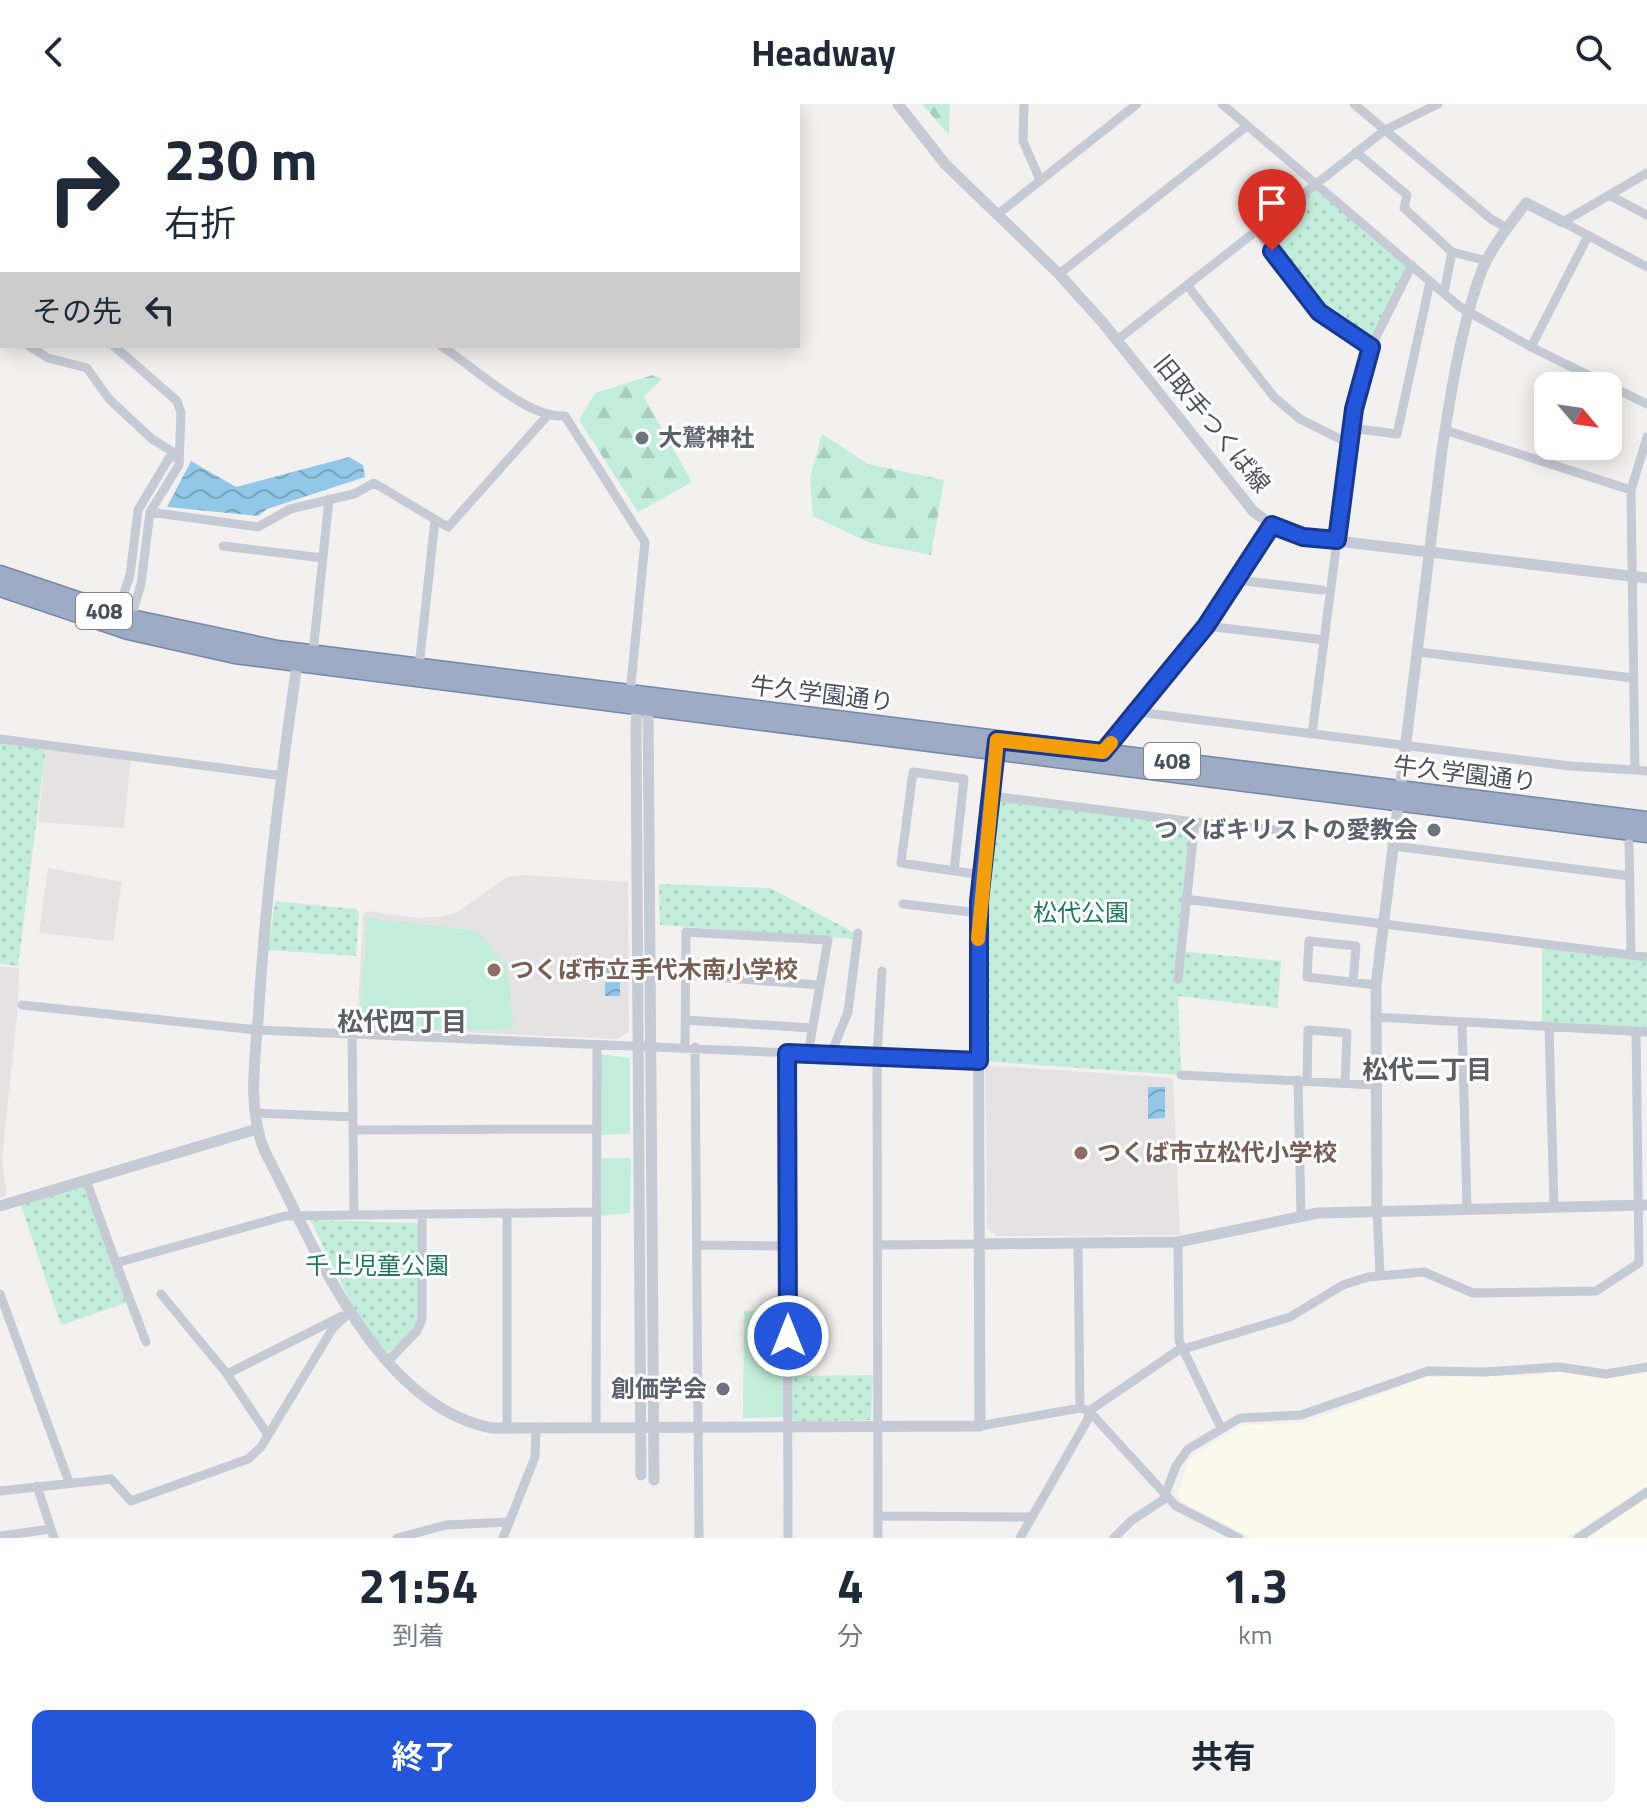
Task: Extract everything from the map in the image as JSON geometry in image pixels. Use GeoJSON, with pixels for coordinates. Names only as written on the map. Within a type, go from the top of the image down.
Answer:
{"type":"FeatureCollection","features":[{"type":"Feature","properties":{"kind":"highway","name":"牛久学園通り"},"geometry":{"type":"LineString","coordinates":[[0,574],[124,616],[303,656],[641,702],[1399,796],[1647,820]]}},
{"type":"Feature","properties":{"kind":"highway","name":"牛久学園通り"},"geometry":{"type":"LineString","coordinates":[[0,588],[128,631],[222,652],[419,667],[641,702]]}},
{"type":"Feature","properties":{"kind":"highway","name":"牛久学園通り"},"geometry":{"type":"LineString","coordinates":[[997,746],[1103,752],[1647,834]]}},
{"type":"Feature","properties":{"kind":"street","name":"旧取手つくば線"},"geometry":{"type":"LineString","coordinates":[[898,104],[945,164],[1059,274],[1117,340],[1253,511],[1272,525],[1303,537],[1647,578]]}},
{"type":"Feature","properties":{"kind":"street"},"geometry":{"type":"LineString","coordinates":[[1024,104],[1023,141],[1040,180]]}},
{"type":"Feature","properties":{"kind":"street"},"geometry":{"type":"LineString","coordinates":[[998,214],[1137,104]]}},
{"type":"Feature","properties":{"kind":"street"},"geometry":{"type":"LineString","coordinates":[[1222,104],[1470,313],[1647,404]]}},
{"type":"Feature","properties":{"kind":"street"},"geometry":{"type":"LineString","coordinates":[[1354,104],[1491,219],[1507,228]]}},
{"type":"Feature","properties":{"kind":"street"},"geometry":{"type":"LineString","coordinates":[[1117,340],[1385,130],[1438,104]]}},
{"type":"Feature","properties":{"kind":"street"},"geometry":{"type":"LineString","coordinates":[[1059,274],[1247,126]]}},
{"type":"Feature","properties":{"kind":"street"},"geometry":{"type":"LineString","coordinates":[[1356,152],[1407,195],[1404,208],[1452,252],[1487,261]]}},
{"type":"Feature","properties":{"kind":"street"},"geometry":{"type":"LineString","coordinates":[[1563,222],[1647,173]]}},
{"type":"Feature","properties":{"kind":"street"},"geometry":{"type":"LineString","coordinates":[[1609,195],[1647,215]]}},
{"type":"Feature","properties":{"kind":"street"},"geometry":{"type":"LineString","coordinates":[[1380,1274],[1374,1085],[1376,985],[1445,430],[1470,313],[1487,261],[1526,203],[1647,267]]}},
{"type":"Feature","properties":{"kind":"street"},"geometry":{"type":"LineString","coordinates":[[1257,231],[1319,312],[1371,347]]}},
{"type":"Feature","properties":{"kind":"street"},"geometry":{"type":"LineString","coordinates":[[1531,347],[1588,236]]}},
{"type":"Feature","properties":{"kind":"street"},"geometry":{"type":"LineString","coordinates":[[1444,293],[1452,252]]}},
{"type":"Feature","properties":{"kind":"street"},"geometry":{"type":"LineString","coordinates":[[1312,734],[1351,428],[1371,347],[1412,265]]}},
{"type":"Feature","properties":{"kind":"street"},"geometry":{"type":"LineString","coordinates":[[1351,428],[1397,434],[1430,282]]}},
{"type":"Feature","properties":{"kind":"street"},"geometry":{"type":"LineString","coordinates":[[1187,285],[1274,397],[1300,419],[1348,443]]}},
{"type":"Feature","properties":{"kind":"street"},"geometry":{"type":"LineString","coordinates":[[32,348],[48,358],[87,368],[109,399],[152,439],[178,455]]}},
{"type":"Feature","properties":{"kind":"street"},"geometry":{"type":"LineString","coordinates":[[116,348],[177,401],[181,413],[179,465],[150,512],[141,584],[124,616]]}},
{"type":"Feature","properties":{"kind":"street"},"geometry":{"type":"LineString","coordinates":[[444,348],[492,383],[547,416],[565,416],[645,542],[638,1047],[647,1428],[654,1480]]}},
{"type":"Feature","properties":{"kind":"street"},"geometry":{"type":"LineString","coordinates":[[150,512],[258,527],[290,509],[354,494],[374,483],[448,527],[547,416]]}},
{"type":"Feature","properties":{"kind":"street"},"geometry":{"type":"LineString","coordinates":[[1445,430],[1631,490]]}},
{"type":"Feature","properties":{"kind":"street"},"geometry":{"type":"LineString","coordinates":[[1635,770],[1631,490],[1647,437]]}},
{"type":"Feature","properties":{"kind":"street"},"geometry":{"type":"LineString","coordinates":[[124,616],[138,510],[169,458],[178,455]]}},
{"type":"Feature","properties":{"kind":"street"},"geometry":{"type":"LineString","coordinates":[[329,499],[323,558],[283,776],[261,952],[257,1129],[349,1313],[388,1361],[452,1417],[476,1425],[536,1429],[980,1426],[1084,1410],[1183,1349],[1290,1317],[1343,1285],[1380,1274],[1433,1273],[1458,1289],[1473,1293],[1596,1291],[1639,1263],[1642,1031],[1375,1017]]}},
{"type":"Feature","properties":{"kind":"street"},"geometry":{"type":"LineString","coordinates":[[419,667],[435,520]]}},
{"type":"Feature","properties":{"kind":"street"},"geometry":{"type":"LineString","coordinates":[[1103,752],[1206,626],[1272,525]]}},
{"type":"Feature","properties":{"kind":"street"},"geometry":{"type":"LineString","coordinates":[[223,546],[323,558]]}},
{"type":"Feature","properties":{"kind":"street"},"geometry":{"type":"LineString","coordinates":[[1237,580],[1322,590]]}},
{"type":"Feature","properties":{"kind":"street"},"geometry":{"type":"LineString","coordinates":[[1206,626],[1324,640]]}},
{"type":"Feature","properties":{"kind":"street"},"geometry":{"type":"LineString","coordinates":[[1418,652],[1633,678]]}},
{"type":"Feature","properties":{"kind":"street"},"geometry":{"type":"LineString","coordinates":[[641,702],[652,1047],[647,1428],[641,1475]]}},
{"type":"Feature","properties":{"kind":"street"},"geometry":{"type":"LineString","coordinates":[[1137,712],[1570,766],[1647,771]]}},
{"type":"Feature","properties":{"kind":"street"},"geometry":{"type":"LineString","coordinates":[[0,739],[283,776]]}},
{"type":"Feature","properties":{"kind":"street"},"geometry":{"type":"LineString","coordinates":[[980,1426],[979,913],[997,746]]}},
{"type":"Feature","properties":{"kind":"street"},"geometry":{"type":"LineString","coordinates":[[954,871],[964,779],[913,772],[901,863],[954,871],[982,875]]}},
{"type":"Feature","properties":{"kind":"street"},"geometry":{"type":"LineString","coordinates":[[992,796],[1288,831]]}},
{"type":"Feature","properties":{"kind":"street"},"geometry":{"type":"LineString","coordinates":[[1178,979],[1195,822]]}},
{"type":"Feature","properties":{"kind":"street"},"geometry":{"type":"LineString","coordinates":[[1629,843],[1631,955]]}},
{"type":"Feature","properties":{"kind":"street"},"geometry":{"type":"LineString","coordinates":[[1393,846],[1630,876]]}},
{"type":"Feature","properties":{"kind":"street"},"geometry":{"type":"LineString","coordinates":[[1185,899],[1647,957]]}},
{"type":"Feature","properties":{"kind":"street"},"geometry":{"type":"LineString","coordinates":[[903,904],[979,913]]}},
{"type":"Feature","properties":{"kind":"street"},"geometry":{"type":"LineString","coordinates":[[699,1538],[698,1245],[690,1047],[685,1020],[686,932],[828,940],[808,1054]]}},
{"type":"Feature","properties":{"kind":"street"},"geometry":{"type":"LineString","coordinates":[[830,1056],[848,1012],[858,933]]}},
{"type":"Feature","properties":{"kind":"street"},"geometry":{"type":"LineString","coordinates":[[1353,982],[1356,946],[1309,941],[1307,977],[1376,985]]}},
{"type":"Feature","properties":{"kind":"street"},"geometry":{"type":"LineString","coordinates":[[878,1538],[877,1056],[882,971]]}},
{"type":"Feature","properties":{"kind":"street"},"geometry":{"type":"LineString","coordinates":[[686,975],[820,985]]}},
{"type":"Feature","properties":{"kind":"street"},"geometry":{"type":"LineString","coordinates":[[22,1005],[257,1030],[979,1061]]}},
{"type":"Feature","properties":{"kind":"street"},"geometry":{"type":"LineString","coordinates":[[685,1020],[812,1028]]}},
{"type":"Feature","properties":{"kind":"street"},"geometry":{"type":"LineString","coordinates":[[1462,1023],[1467,1208]]}},
{"type":"Feature","properties":{"kind":"street"},"geometry":{"type":"LineString","coordinates":[[1549,1027],[1554,1206]]}},
{"type":"Feature","properties":{"kind":"street"},"geometry":{"type":"LineString","coordinates":[[1301,1216],[1302,1080],[1308,1030],[1347,1033],[1345,1083]]}},
{"type":"Feature","properties":{"kind":"street"},"geometry":{"type":"LineString","coordinates":[[352,1034],[354,1215]]}},
{"type":"Feature","properties":{"kind":"street"},"geometry":{"type":"LineString","coordinates":[[596,1428],[597,1045]]}},
{"type":"Feature","properties":{"kind":"street"},"geometry":{"type":"LineString","coordinates":[[787,1053],[788,1538]]}},
{"type":"Feature","properties":{"kind":"street"},"geometry":{"type":"LineString","coordinates":[[1181,1075],[1374,1085]]}},
{"type":"Feature","properties":{"kind":"street"},"geometry":{"type":"LineString","coordinates":[[255,1113],[353,1117]]}},
{"type":"Feature","properties":{"kind":"street"},"geometry":{"type":"LineString","coordinates":[[0,1206],[257,1129]]}},
{"type":"Feature","properties":{"kind":"street"},"geometry":{"type":"LineString","coordinates":[[353,1130],[597,1129]]}},
{"type":"Feature","properties":{"kind":"street"},"geometry":{"type":"LineString","coordinates":[[86,1180],[146,1342]]}},
{"type":"Feature","properties":{"kind":"street"},"geometry":{"type":"LineString","coordinates":[[877,1245],[1178,1242],[1301,1216],[1467,1208],[1642,1205]]}},
{"type":"Feature","properties":{"kind":"street"},"geometry":{"type":"LineString","coordinates":[[116,1263],[265,1219],[597,1212]]}},
{"type":"Feature","properties":{"kind":"street"},"geometry":{"type":"LineString","coordinates":[[507,1213],[507,1428]]}},
{"type":"Feature","properties":{"kind":"street"},"geometry":{"type":"LineString","coordinates":[[388,1361],[417,1331],[422,1319],[422,1214]]}},
{"type":"Feature","properties":{"kind":"street"},"geometry":{"type":"LineString","coordinates":[[1178,1242],[1179,1341],[1221,1428]]}},
{"type":"Feature","properties":{"kind":"street"},"geometry":{"type":"LineString","coordinates":[[1020,1538],[1088,1419],[1084,1410],[1078,1244]]}},
{"type":"Feature","properties":{"kind":"street"},"geometry":{"type":"LineString","coordinates":[[698,1245],[788,1246]]}},
{"type":"Feature","properties":{"kind":"street"},"geometry":{"type":"LineString","coordinates":[[0,1294],[69,1482]]}},
{"type":"Feature","properties":{"kind":"street"},"geometry":{"type":"LineString","coordinates":[[161,1294],[227,1374],[268,1435]]}},
{"type":"Feature","properties":{"kind":"street"},"geometry":{"type":"LineString","coordinates":[[227,1374],[349,1313]]}},
{"type":"Feature","properties":{"kind":"street"},"geometry":{"type":"LineString","coordinates":[[0,1491],[111,1479],[131,1501],[248,1459],[268,1435],[333,1328],[349,1313]]}},
{"type":"Feature","properties":{"kind":"street"},"geometry":{"type":"LineString","coordinates":[[1114,1538],[1167,1494],[1176,1466],[1188,1449],[1240,1418],[1301,1415],[1428,1371],[1484,1372],[1559,1367],[1606,1374],[1647,1367]]}},
{"type":"Feature","properties":{"kind":"street"},"geometry":{"type":"LineString","coordinates":[[1084,1410],[1176,1506],[1239,1538]]}},
{"type":"Feature","properties":{"kind":"street"},"geometry":{"type":"LineString","coordinates":[[503,1538],[535,1457],[536,1429]]}},
{"type":"Feature","properties":{"kind":"street"},"geometry":{"type":"LineString","coordinates":[[0,1536],[52,1533],[37,1486]]}},
{"type":"Feature","properties":{"kind":"street"},"geometry":{"type":"LineString","coordinates":[[1578,1538],[1647,1492]]}},
{"type":"Feature","properties":{"kind":"street"},"geometry":{"type":"LineString","coordinates":[[878,1516],[1031,1517]]}},
{"type":"Feature","properties":{"kind":"street"},"geometry":{"type":"LineString","coordinates":[[397,1538],[446,1525],[509,1522]]}},
{"type":"Feature","properties":{"kind":"shaded area"},"geometry":{"type":"Polygon","coordinates":[[[46,746],[131,757],[124,828],[38,822],[46,746]]]}},
{"type":"Feature","properties":{"kind":"shaded area"},"geometry":{"type":"Polygon","coordinates":[[[48,868],[122,882],[113,941],[39,933],[48,868]]]}},
{"type":"Feature","properties":{"kind":"shaded area","name":"つくば市立手代木南小学校"},"geometry":{"type":"Polygon","coordinates":[[[524,875],[628,882],[629,1031],[618,1039],[362,1028],[362,1022],[357,1021],[363,916],[367,911],[419,918],[439,917],[456,913],[507,877],[524,875]]]}},
{"type":"Feature","properties":{"kind":"shaded area"},"geometry":{"type":"Polygon","coordinates":[[[0,966],[19,968],[2,1160],[7,1195],[0,1198],[0,966]]]}},
{"type":"Feature","properties":{"kind":"shaded area","name":"つくば市立松代小学校"},"geometry":{"type":"Polygon","coordinates":[[[985,1065],[1173,1078],[1180,1235],[996,1236],[987,1228],[985,1065]]]}},
{"type":"Feature","properties":{"kind":"shaded area"},"geometry":{"type":"Polygon","coordinates":[[[1561,1372],[1607,1379],[1647,1372],[1647,1486],[1566,1538],[1252,1538],[1182,1502],[1177,1496],[1189,1459],[1243,1425],[1305,1423],[1426,1377],[1534,1376],[1561,1372]]]}},
{"type":"Feature","properties":{"kind":"shaded area"},"geometry":{"type":"Polygon","coordinates":[[[1647,1499],[1647,1538],[1585,1538],[1632,1507],[1647,1499]]]}},
{"type":"Feature","properties":{"kind":"green space"},"geometry":{"type":"Polygon","coordinates":[[[922,104],[950,104],[949,135],[922,104]]]}},
{"type":"Feature","properties":{"kind":"green space"},"geometry":{"type":"Polygon","coordinates":[[[1316,184],[1412,265],[1371,347],[1332,324],[1257,231],[1316,184]]]}},
{"type":"Feature","properties":{"kind":"green space"},"geometry":{"type":"Polygon","coordinates":[[[653,375],[662,379],[644,397],[692,482],[638,512],[579,420],[595,393],[653,375]]]}},
{"type":"Feature","properties":{"kind":"green space"},"geometry":{"type":"Polygon","coordinates":[[[822,434],[868,464],[944,480],[931,555],[870,543],[813,516],[810,478],[822,434]]]}},
{"type":"Feature","properties":{"kind":"green space"},"geometry":{"type":"Polygon","coordinates":[[[0,742],[46,746],[18,966],[0,964],[0,742]]]}},
{"type":"Feature","properties":{"kind":"green space","name":"松代公園"},"geometry":{"type":"Polygon","coordinates":[[[992,796],[1195,822],[1179,951],[1281,961],[1278,1008],[1178,996],[1181,1075],[979,1061],[978,944],[992,796]]]}},
{"type":"Feature","properties":{"kind":"green space"},"geometry":{"type":"Polygon","coordinates":[[[659,884],[770,888],[855,933],[854,939],[660,925],[659,884]]]}},
{"type":"Feature","properties":{"kind":"green space"},"geometry":{"type":"Polygon","coordinates":[[[275,901],[355,909],[359,912],[356,956],[268,950],[275,901]]]}},
{"type":"Feature","properties":{"kind":"green space"},"geometry":{"type":"Polygon","coordinates":[[[368,918],[477,931],[507,966],[514,1027],[502,1031],[366,1026],[366,1019],[359,1019],[368,918]]]}},
{"type":"Feature","properties":{"kind":"green space"},"geometry":{"type":"Polygon","coordinates":[[[1542,948],[1647,960],[1647,1029],[1542,1023],[1542,948]]]}},
{"type":"Feature","properties":{"kind":"green space"},"geometry":{"type":"Polygon","coordinates":[[[600,1054],[630,1058],[630,1134],[600,1135],[600,1054]]]}},
{"type":"Feature","properties":{"kind":"green space"},"geometry":{"type":"Polygon","coordinates":[[[600,1158],[631,1158],[630,1213],[600,1216],[600,1158]]]}},
{"type":"Feature","properties":{"kind":"green space"},"geometry":{"type":"Polygon","coordinates":[[[86,1183],[126,1303],[61,1325],[21,1205],[86,1183]]]}},
{"type":"Feature","properties":{"kind":"green space","name":"千上児童公園"},"geometry":{"type":"Polygon","coordinates":[[[310,1220],[418,1223],[419,1321],[412,1332],[388,1353],[363,1327],[310,1220]]]}},
{"type":"Feature","properties":{"kind":"green space"},"geometry":{"type":"Polygon","coordinates":[[[785,1309],[785,1417],[743,1418],[744,1311],[785,1309]]]}},
{"type":"Feature","properties":{"kind":"green space"},"geometry":{"type":"Polygon","coordinates":[[[873,1375],[871,1420],[796,1422],[792,1419],[792,1376],[873,1375]]]}},
{"type":"Feature","properties":{"kind":"water"},"geometry":{"type":"Polygon","coordinates":[[[349,457],[363,465],[365,477],[267,509],[258,516],[167,507],[191,461],[236,487],[349,457]]]}},
{"type":"Feature","properties":{"kind":"water"},"geometry":{"type":"Polygon","coordinates":[[[605,965],[620,965],[620,996],[605,996],[605,965]]]}},
{"type":"Feature","properties":{"kind":"water"},"geometry":{"type":"Polygon","coordinates":[[[1148,1087],[1165,1087],[1165,1118],[1148,1119],[1148,1087]]]}},
{"type":"Feature","properties":{"kind":"slow traffic"},"geometry":{"type":"LineString","coordinates":[[978,939],[979,901],[997,740],[1103,752],[1111,743]]}},
{"type":"Feature","properties":{"kind":"place","name":"大鷲神社"},"geometry":{"type":"Point","coordinates":[642,438]}},
{"type":"Feature","properties":{"kind":"place","name":"つくばキリストの愛教会"},"geometry":{"type":"Point","coordinates":[1434,830]}},
{"type":"Feature","properties":{"kind":"place","name":"つくば市立手代木南小学校"},"geometry":{"type":"Point","coordinates":[494,970]}},
{"type":"Feature","properties":{"kind":"place","name":"つくば市立松代小学校"},"geometry":{"type":"Point","coordinates":[1081,1153]}},
{"type":"Feature","properties":{"kind":"place","name":"創価学会"},"geometry":{"type":"Point","coordinates":[723,1389]}},
{"type":"Feature","properties":{"kind":"district","name":"松代四丁目"},"geometry":{"type":"Point","coordinates":[402,1022]}},
{"type":"Feature","properties":{"kind":"district","name":"松代二丁目"},"geometry":{"type":"Point","coordinates":[1427,1070]}},
{"type":"Feature","properties":{"kind":"route"},"geometry":{"type":"LineString","coordinates":[[788,1336],[787,1053],[979,1061],[979,901],[997,740],[1103,752],[1206,626],[1272,525],[1303,537],[1337,540],[1348,443],[1371,347],[1332,324],[1319,312],[1272,251]]}}]}
